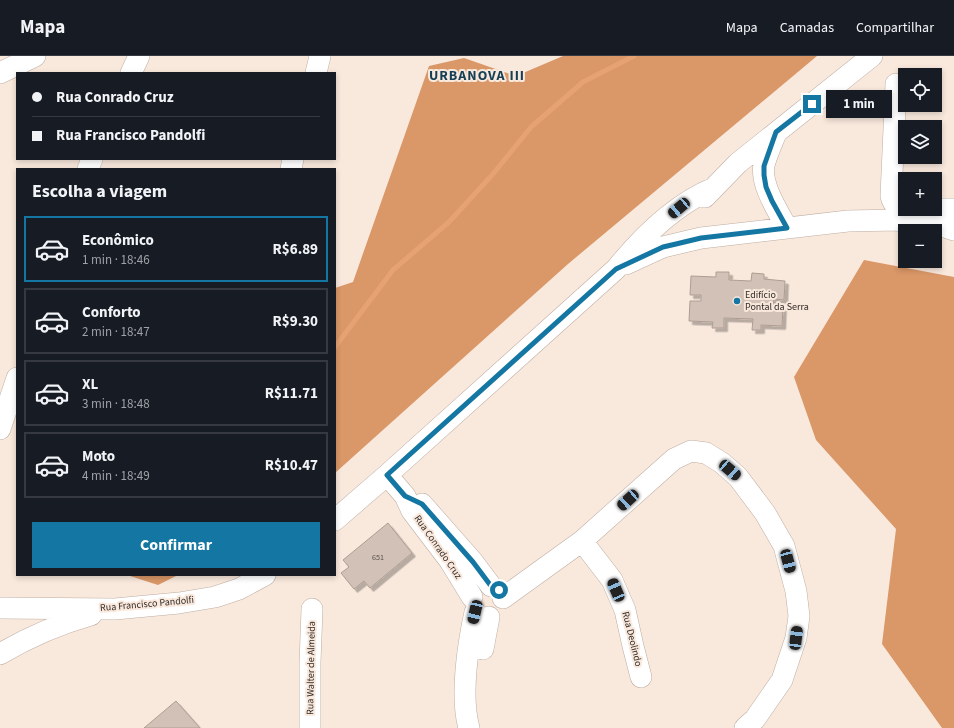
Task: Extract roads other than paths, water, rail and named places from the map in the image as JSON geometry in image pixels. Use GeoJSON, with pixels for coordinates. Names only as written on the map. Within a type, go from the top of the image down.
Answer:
{"type":"FeatureCollection","features":[{"type":"Feature","properties":{"kind":"street"},"geometry":{"type":"LineString","coordinates":[[6,70],[35,56]]}},
{"type":"Feature","properties":{"kind":"street"},"geometry":{"type":"LineString","coordinates":[[131,72],[139,56]]}},
{"type":"Feature","properties":{"kind":"street"},"geometry":{"type":"LineString","coordinates":[[316,72],[320,56]]}},
{"type":"Feature","properties":{"kind":"street"},"geometry":{"type":"LineString","coordinates":[[663,247],[683,221],[738,163],[872,56]]}},
{"type":"Feature","properties":{"kind":"street"},"geometry":{"type":"LineString","coordinates":[[896,84],[891,196],[897,210]]}},
{"type":"Feature","properties":{"kind":"street"},"geometry":{"type":"LineString","coordinates":[[776,132],[764,166],[764,175],[772,201],[787,228]]}},
{"type":"Feature","properties":{"kind":"street"},"geometry":{"type":"LineString","coordinates":[[738,163],[764,175]]}},
{"type":"Feature","properties":{"kind":"street"},"geometry":{"type":"LineString","coordinates":[[336,519],[616,269],[631,251],[679,208],[699,194],[714,188]]}},
{"type":"Feature","properties":{"kind":"street"},"geometry":{"type":"LineString","coordinates":[[942,209],[954,209]]}},
{"type":"Feature","properties":{"kind":"street"},"geometry":{"type":"LineString","coordinates":[[616,269],[663,247],[701,238],[848,221],[897,210],[954,230]]}},
{"type":"Feature","properties":{"kind":"street"},"geometry":{"type":"LineString","coordinates":[[0,429],[16,381]]}},
{"type":"Feature","properties":{"kind":"street"},"geometry":{"type":"LineString","coordinates":[[497,592],[582,541],[674,459],[691,451],[706,453],[722,463],[738,477],[765,513],[784,546],[796,591],[799,616],[796,638],[782,680],[750,724]]}},
{"type":"Feature","properties":{"kind":"street","name":"Rua Conrado Cruz"},"geometry":{"type":"LineString","coordinates":[[387,475],[405,496],[412,511],[450,561],[479,609]]}},
{"type":"Feature","properties":{"kind":"street","name":"Rua Conrado Cruz"},"geometry":{"type":"LineString","coordinates":[[405,496],[422,504],[497,592]]}},
{"type":"Feature","properties":{"kind":"street","name":"Rua Deolindo"},"geometry":{"type":"LineString","coordinates":[[582,541],[615,586],[625,610],[641,677]]}},
{"type":"Feature","properties":{"kind":"street","name":"Rua Francisco Pandolfi"},"geometry":{"type":"LineString","coordinates":[[0,608],[115,609],[179,603],[215,597],[238,589],[263,576]]}},
{"type":"Feature","properties":{"kind":"street"},"geometry":{"type":"LineString","coordinates":[[469,728],[466,716],[465,691],[470,632],[479,609],[477,589],[482,586],[497,592]]}},
{"type":"Feature","properties":{"kind":"street"},"geometry":{"type":"LineString","coordinates":[[479,609],[497,614],[501,609],[497,592]]}},
{"type":"Feature","properties":{"kind":"street"},"geometry":{"type":"LineString","coordinates":[[0,654],[39,633],[68,622],[115,609]]}},
{"type":"Feature","properties":{"kind":"street","name":"Rua Walter de Almeida"},"geometry":{"type":"LineString","coordinates":[[310,728],[312,609]]}},
{"type":"Feature","properties":{"kind":"waterway"},"geometry":{"type":"LineString","coordinates":[[336,346],[393,270],[449,222],[493,174],[531,127],[583,82],[634,56]]}},
{"type":"Feature","properties":{"kind":"place","name":"Edifício Pontal da Serra"},"geometry":{"type":"Point","coordinates":[737,301]}},
{"type":"Feature","properties":{"kind":"district","name":"URBANOVA III"},"geometry":{"type":"Point","coordinates":[477,76]}}]}
